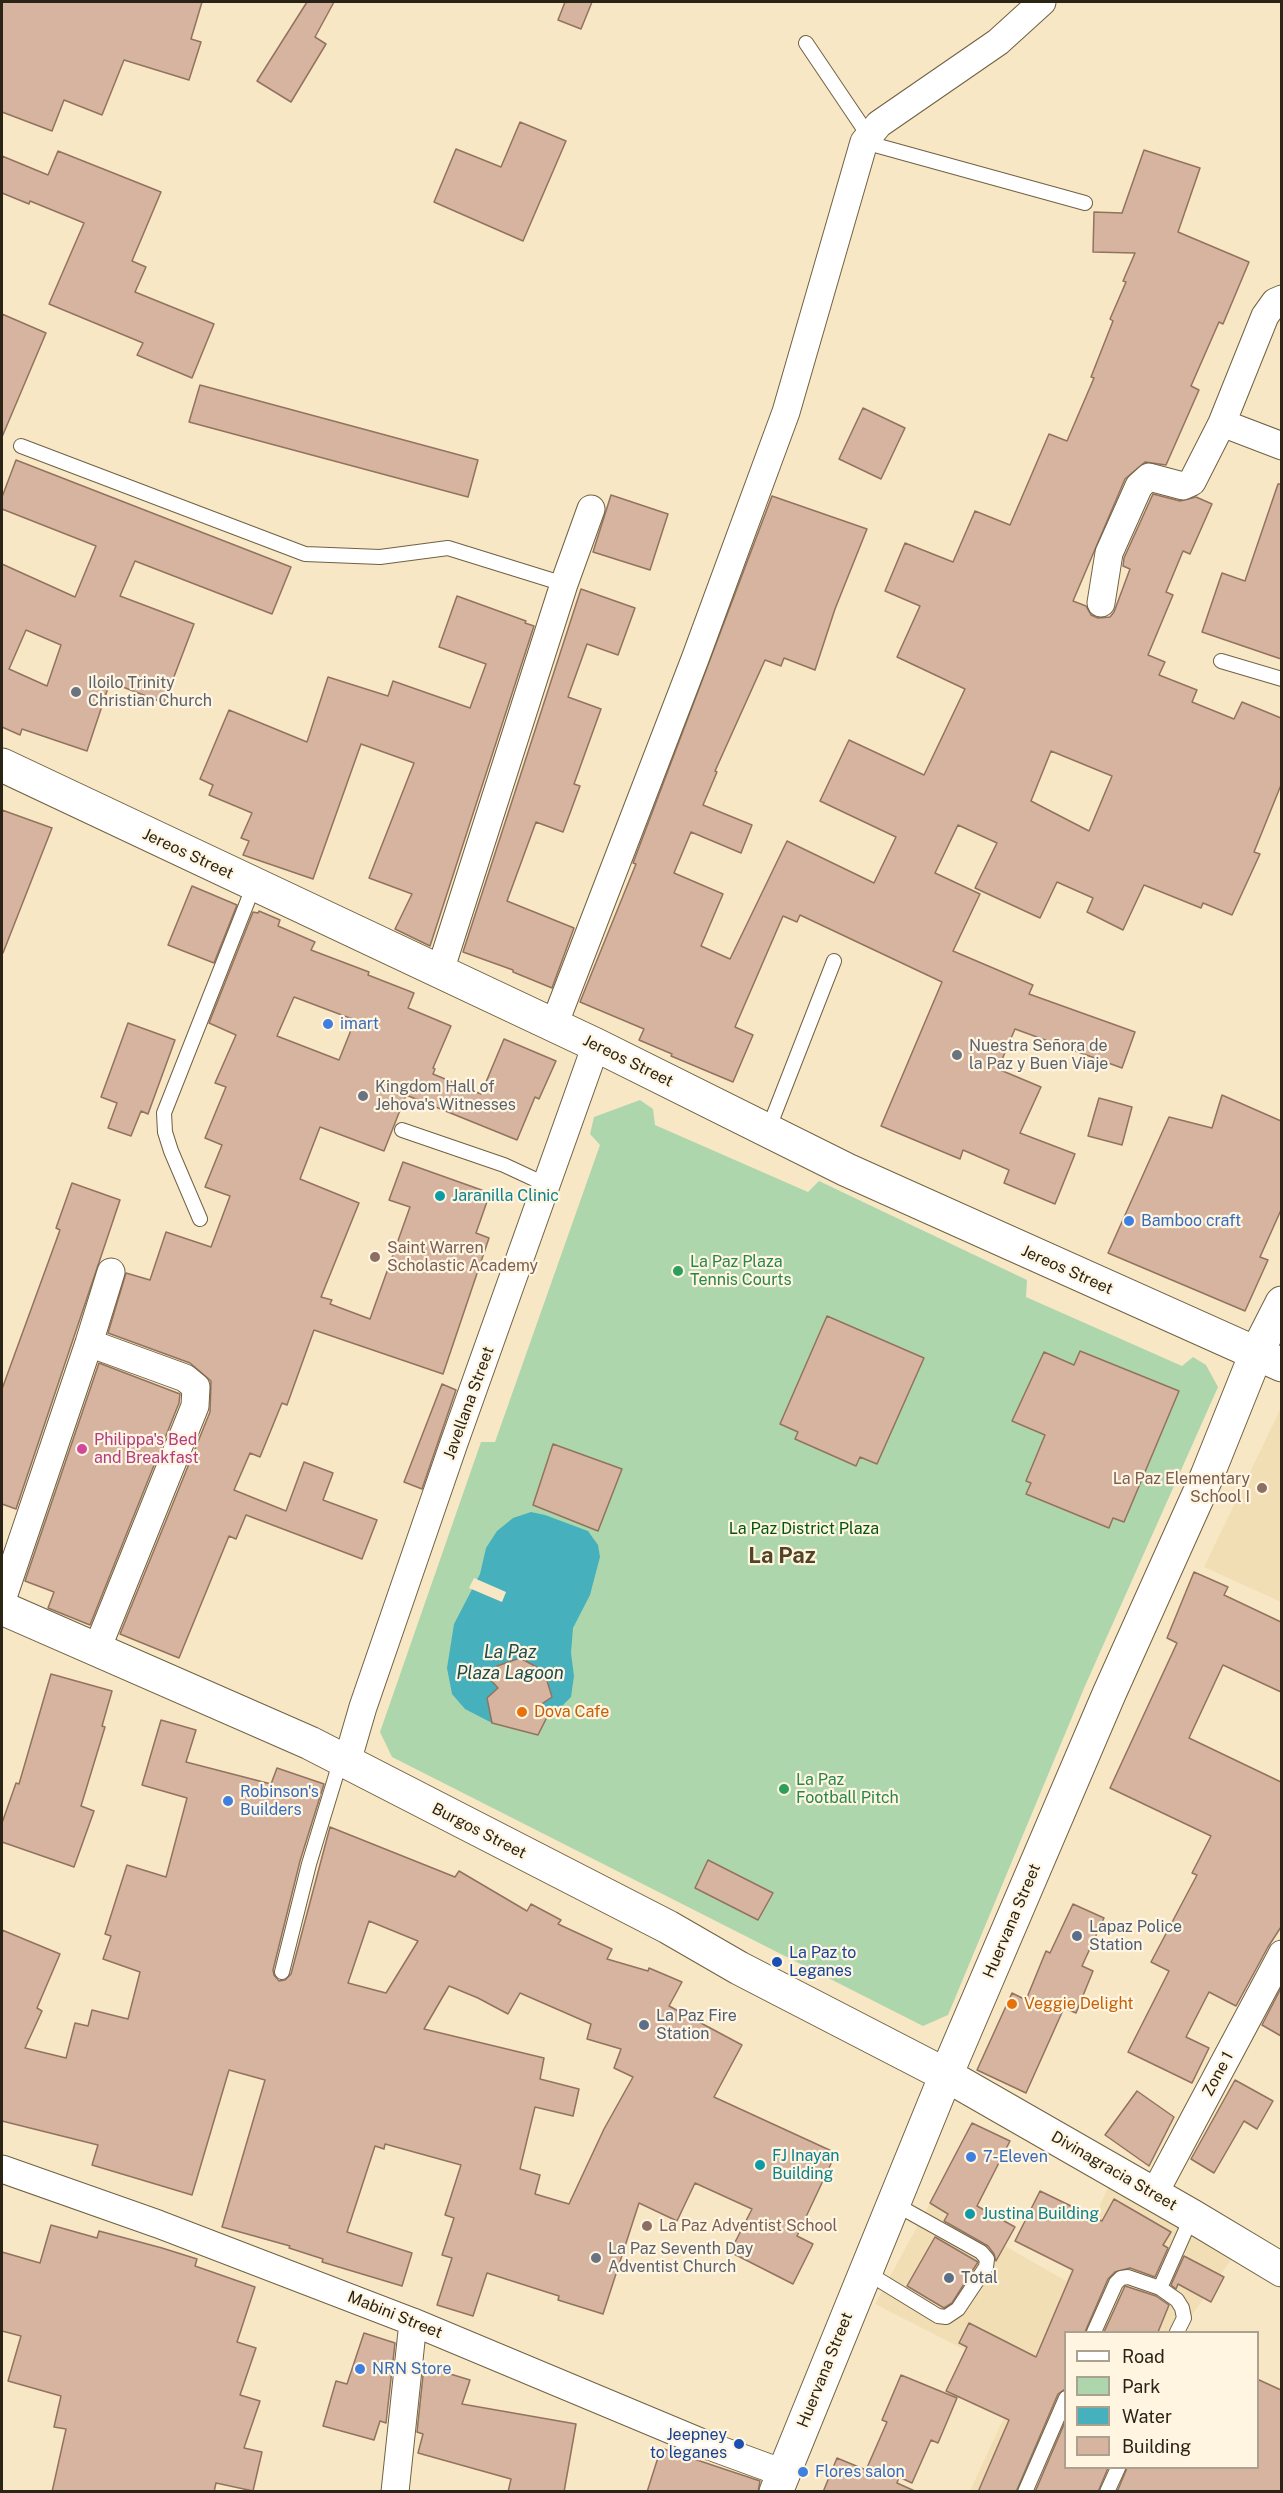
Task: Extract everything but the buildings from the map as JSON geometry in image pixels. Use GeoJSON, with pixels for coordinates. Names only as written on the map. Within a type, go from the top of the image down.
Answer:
{"type":"FeatureCollection","features":[{"type":"Feature","properties":{"kind":"main road","name":"Jereos Street"},"geometry":{"type":"LineString","coordinates":[[2,765],[596,1045],[868,1180],[1268,1359]]}},
{"type":"Feature","properties":{"kind":"main road","name":"Huervana Street"},"geometry":{"type":"LineString","coordinates":[[779,2482],[892,2203],[1104,1705],[1207,1476],[1268,1359],[1281,1303]]}},
{"type":"Feature","properties":{"kind":"main road","name":"Burgos Street"},"geometry":{"type":"LineString","coordinates":[[2,1608],[310,1743],[668,1927],[739,1968],[946,2075]]}},
{"type":"Feature","properties":{"kind":"main road","name":"Divinagracia Street"},"geometry":{"type":"LineString","coordinates":[[946,2075],[1192,2216],[1281,2270]]}},
{"type":"Feature","properties":{"kind":"street"},"geometry":{"type":"LineString","coordinates":[[554,1025],[695,659],[786,412],[866,138],[879,124],[998,42],[1042,2]]}},
{"type":"Feature","properties":{"kind":"street"},"geometry":{"type":"LineString","coordinates":[[1101,603],[1109,553],[1139,486],[1149,477],[1183,486],[1192,482],[1222,423],[1265,316],[1275,302],[1281,300]]}},
{"type":"Feature","properties":{"kind":"street"},"geometry":{"type":"LineString","coordinates":[[1222,423],[1281,446]]}},
{"type":"Feature","properties":{"kind":"street"},"geometry":{"type":"LineString","coordinates":[[440,971],[564,584],[591,509]]}},
{"type":"Feature","properties":{"kind":"street","name":"Javellana Street"},"geometry":{"type":"LineString","coordinates":[[344,1761],[454,1443],[596,1045]]}},
{"type":"Feature","properties":{"kind":"street"},"geometry":{"type":"LineString","coordinates":[[2,1600],[111,1272]]}},
{"type":"Feature","properties":{"kind":"street"},"geometry":{"type":"LineString","coordinates":[[89,1343],[185,1378],[196,1387],[195,1406],[97,1649]]}},
{"type":"Feature","properties":{"kind":"street","name":"Zone 1"},"geometry":{"type":"LineString","coordinates":[[1154,2194],[1281,1954]]}},
{"type":"Feature","properties":{"kind":"street","name":"Mabini Street"},"geometry":{"type":"LineString","coordinates":[[2,2169],[158,2224],[413,2322],[712,2447],[779,2482]]}},
{"type":"Feature","properties":{"kind":"street"},"geometry":{"type":"LineString","coordinates":[[395,2492],[413,2322]]}},
{"type":"Feature","properties":{"kind":"lane"},"geometry":{"type":"LineString","coordinates":[[806,43],[866,138],[1085,203]]}},
{"type":"Feature","properties":{"kind":"lane"},"geometry":{"type":"LineString","coordinates":[[21,446],[305,554],[380,557],[448,548],[564,584]]}},
{"type":"Feature","properties":{"kind":"lane"},"geometry":{"type":"LineString","coordinates":[[1221,661],[1281,679]]}},
{"type":"Feature","properties":{"kind":"lane"},"geometry":{"type":"LineString","coordinates":[[200,1219],[171,1150],[165,1131],[164,1113],[254,885]]}},
{"type":"Feature","properties":{"kind":"lane"},"geometry":{"type":"LineString","coordinates":[[768,1130],[834,961]]}},
{"type":"Feature","properties":{"kind":"lane"},"geometry":{"type":"LineString","coordinates":[[402,1130],[504,1165],[547,1185]]}},
{"type":"Feature","properties":{"kind":"lane"},"geometry":{"type":"LineString","coordinates":[[282,1972],[309,1864],[344,1761]]}},
{"type":"Feature","properties":{"kind":"lane"},"geometry":{"type":"LineString","coordinates":[[864,2271],[938,2316],[946,2317],[958,2309],[986,2267],[987,2259],[981,2252],[892,2203]]}},
{"type":"Feature","properties":{"kind":"lane"},"geometry":{"type":"LineString","coordinates":[[1160,2288],[1192,2216]]}},
{"type":"Feature","properties":{"kind":"lane"},"geometry":{"type":"LineString","coordinates":[[1094,2331],[1116,2283],[1121,2278],[1128,2277],[1160,2288],[1177,2300],[1184,2318],[1178,2331]]}},
{"type":"Feature","properties":{"kind":"lane"},"geometry":{"type":"LineString","coordinates":[[1025,2492],[1064,2400]]}},
{"type":"Feature","properties":{"kind":"lane"},"geometry":{"type":"LineString","coordinates":[[1107,2492],[1118,2469]]}},
{"type":"Feature","properties":{"kind":"shaded area","name":"La Paz Elementary School I"},"geometry":{"type":"Polygon","coordinates":[[[1281,1408],[1281,1602],[1204,1567],[1281,1408]]]}},
{"type":"Feature","properties":{"kind":"shaded area"},"geometry":{"type":"Polygon","coordinates":[[[1110,2183],[1236,2253],[1182,2331],[1064,2331],[1064,2469],[1121,2469],[1110,2491],[970,2491],[1022,2379],[875,2304],[930,2203],[1066,2281],[1110,2183]]]}},
{"type":"Feature","properties":{"kind":"green space","name":"La Paz District Plaza"},"geometry":{"type":"Polygon","coordinates":[[[640,1100],[653,1109],[655,1125],[808,1192],[819,1181],[1027,1280],[1026,1297],[1182,1366],[1193,1357],[1206,1365],[1218,1387],[1085,1686],[948,2015],[923,2026],[392,1757],[380,1732],[481,1442],[495,1442],[600,1145],[590,1134],[594,1117],[640,1100]]]}},
{"type":"Feature","properties":{"kind":"water","name":"La Paz Plaza Lagoon"},"geometry":{"type":"Polygon","coordinates":[[[531,1512],[588,1531],[598,1545],[600,1557],[590,1595],[573,1628],[571,1653],[574,1676],[571,1697],[547,1718],[538,1735],[492,1723],[465,1709],[452,1694],[447,1668],[454,1624],[480,1574],[486,1548],[497,1531],[513,1518],[531,1512]]]}},
{"type":"Feature","properties":{"kind":"pier"},"geometry":{"type":"Polygon","coordinates":[[[474,1578],[506,1592],[502,1602],[469,1588],[474,1578]]]}},
{"type":"Feature","properties":{"kind":"place","name":"Iloilo Trinity Christian Church"},"geometry":{"type":"Point","coordinates":[76,692]}},
{"type":"Feature","properties":{"kind":"place","name":"imart"},"geometry":{"type":"Point","coordinates":[328,1024]}},
{"type":"Feature","properties":{"kind":"place","name":"Nuestra Señora de la Paz y Buen Viaje"},"geometry":{"type":"Point","coordinates":[957,1055]}},
{"type":"Feature","properties":{"kind":"place","name":"Kingdom Hall of Jehova's Witnesses"},"geometry":{"type":"Point","coordinates":[363,1096]}},
{"type":"Feature","properties":{"kind":"place","name":"Jaranilla Clinic"},"geometry":{"type":"Point","coordinates":[440,1196]}},
{"type":"Feature","properties":{"kind":"place","name":"Bamboo craft"},"geometry":{"type":"Point","coordinates":[1129,1221]}},
{"type":"Feature","properties":{"kind":"place","name":"Saint Warren Scholastic Academy"},"geometry":{"type":"Point","coordinates":[375,1257]}},
{"type":"Feature","properties":{"kind":"place","name":"La Paz Plaza Tennis Courts"},"geometry":{"type":"Point","coordinates":[678,1271]}},
{"type":"Feature","properties":{"kind":"place","name":"Philippa's Bed and Breakfast"},"geometry":{"type":"Point","coordinates":[82,1449]}},
{"type":"Feature","properties":{"kind":"place","name":"La Paz Elementary School I"},"geometry":{"type":"Point","coordinates":[1262,1488]}},
{"type":"Feature","properties":{"kind":"place","name":"Dova Cafe"},"geometry":{"type":"Point","coordinates":[522,1712]}},
{"type":"Feature","properties":{"kind":"place","name":"La Paz Football Pitch"},"geometry":{"type":"Point","coordinates":[784,1789]}},
{"type":"Feature","properties":{"kind":"place","name":"Robinson's Builders"},"geometry":{"type":"Point","coordinates":[228,1801]}},
{"type":"Feature","properties":{"kind":"place","name":"Lapaz Police Station"},"geometry":{"type":"Point","coordinates":[1077,1936]}},
{"type":"Feature","properties":{"kind":"place","name":"La Paz to Leganes"},"geometry":{"type":"Point","coordinates":[777,1962]}},
{"type":"Feature","properties":{"kind":"place","name":"Veggie Delight"},"geometry":{"type":"Point","coordinates":[1012,2004]}},
{"type":"Feature","properties":{"kind":"place","name":"La Paz Fire Station"},"geometry":{"type":"Point","coordinates":[644,2025]}},
{"type":"Feature","properties":{"kind":"place","name":"7-Eleven"},"geometry":{"type":"Point","coordinates":[971,2157]}},
{"type":"Feature","properties":{"kind":"place","name":"FJ Inayan Building"},"geometry":{"type":"Point","coordinates":[760,2165]}},
{"type":"Feature","properties":{"kind":"place","name":"Justina Building"},"geometry":{"type":"Point","coordinates":[970,2214]}},
{"type":"Feature","properties":{"kind":"place","name":"La Paz Adventist School"},"geometry":{"type":"Point","coordinates":[647,2226]}},
{"type":"Feature","properties":{"kind":"place","name":"La Paz Seventh Day Adventist Church"},"geometry":{"type":"Point","coordinates":[596,2258]}},
{"type":"Feature","properties":{"kind":"place","name":"Total"},"geometry":{"type":"Point","coordinates":[949,2278]}},
{"type":"Feature","properties":{"kind":"place","name":"NRN Store"},"geometry":{"type":"Point","coordinates":[360,2369]}},
{"type":"Feature","properties":{"kind":"place","name":"Jeepney to leganes"},"geometry":{"type":"Point","coordinates":[739,2444]}},
{"type":"Feature","properties":{"kind":"place","name":"Flores salon"},"geometry":{"type":"Point","coordinates":[803,2472]}},
{"type":"Feature","properties":{"kind":"district","name":"La Paz"},"geometry":{"type":"Point","coordinates":[782,1556]}}]}
